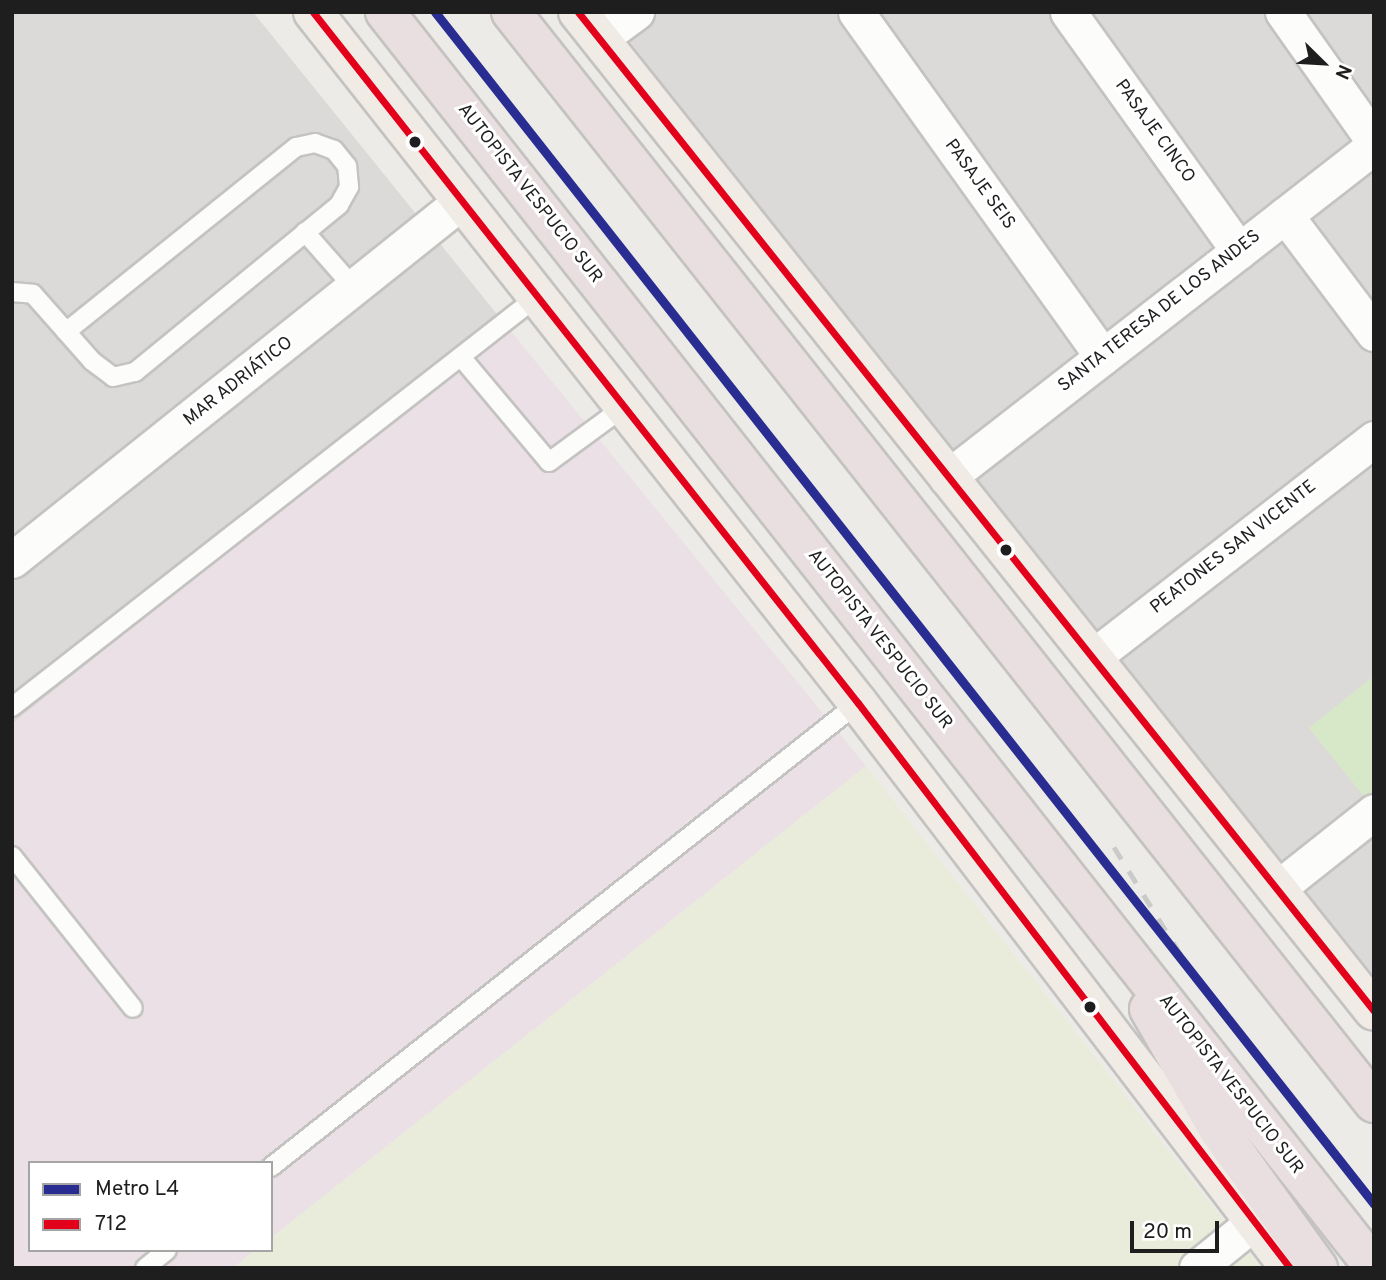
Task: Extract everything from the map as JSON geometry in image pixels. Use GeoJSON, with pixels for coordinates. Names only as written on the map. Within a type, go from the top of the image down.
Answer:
{"type":"FeatureCollection","features":[{"type":"Feature","properties":{"kind":"highway","name":"AUTOPISTA VESPUCIO SUR"},"geometry":{"type":"LineString","coordinates":[[385,12],[1374,1267]]}},
{"type":"Feature","properties":{"kind":"highway"},"geometry":{"type":"LineString","coordinates":[[511,12],[1374,1104]]}},
{"type":"Feature","properties":{"kind":"highway"},"geometry":{"type":"LineString","coordinates":[[1108,930],[1170,1052],[1318,1268]]}},
{"type":"Feature","properties":{"kind":"main road"},"geometry":{"type":"LineString","coordinates":[[313,12],[858,703],[1290,1268]]}},
{"type":"Feature","properties":{"kind":"main road"},"geometry":{"type":"LineString","coordinates":[[589,25],[947,478],[1374,1010]]}},
{"type":"Feature","properties":{"kind":"street"},"geometry":{"type":"LineString","coordinates":[[589,25],[636,12]]}},
{"type":"Feature","properties":{"kind":"street","name":"PASAJE SEIS"},"geometry":{"type":"LineString","coordinates":[[856,12],[1103,357]]}},
{"type":"Feature","properties":{"kind":"street","name":"PASAJE CINCO"},"geometry":{"type":"LineString","coordinates":[[1068,12],[1239,251]]}},
{"type":"Feature","properties":{"kind":"street"},"geometry":{"type":"LineString","coordinates":[[1283,12],[1374,141]]}},
{"type":"Feature","properties":{"kind":"street","name":"SANTA TERESA DE LOS ANDES"},"geometry":{"type":"LineString","coordinates":[[947,478],[1374,146]]}},
{"type":"Feature","properties":{"kind":"street","name":"MAR ADRIÁTICO"},"geometry":{"type":"LineString","coordinates":[[17,545],[356,290],[463,200]]}},
{"type":"Feature","properties":{"kind":"street"},"geometry":{"type":"LineString","coordinates":[[1285,215],[1374,333]]}},
{"type":"Feature","properties":{"kind":"street","name":"PEATONES SAN VICENTE"},"geometry":{"type":"LineString","coordinates":[[1093,657],[1374,439]]}},
{"type":"Feature","properties":{"kind":"street"},"geometry":{"type":"LineString","coordinates":[[1278,888],[1374,812]]}},
{"type":"Feature","properties":{"kind":"street"},"geometry":{"type":"LineString","coordinates":[[1197,1268],[1254,1222]]}},
{"type":"Feature","properties":{"kind":"lane"},"geometry":{"type":"LineString","coordinates":[[12,292],[33,295],[66,332],[113,377],[135,372],[340,205],[349,187],[347,166],[334,150],[314,143],[296,147],[66,332]]}},
{"type":"Feature","properties":{"kind":"lane"},"geometry":{"type":"LineString","coordinates":[[305,232],[356,290]]}},
{"type":"Feature","properties":{"kind":"lane"},"geometry":{"type":"LineString","coordinates":[[12,707],[538,296]]}},
{"type":"Feature","properties":{"kind":"lane"},"geometry":{"type":"LineString","coordinates":[[461,357],[549,462],[624,407]]}},
{"type":"Feature","properties":{"kind":"lane"},"geometry":{"type":"LineString","coordinates":[[273,1165],[858,703]]}},
{"type":"Feature","properties":{"kind":"lane"},"geometry":{"type":"LineString","coordinates":[[12,856],[133,1009]]}},
{"type":"Feature","properties":{"kind":"lane"},"geometry":{"type":"LineString","coordinates":[[145,1268],[165,1252]]}},
{"type":"Feature","properties":{"kind":"shaded area"},"geometry":{"type":"Polygon","coordinates":[[[12,12],[253,12],[509,329],[12,724],[12,12]]]}},
{"type":"Feature","properties":{"kind":"shaded area"},"geometry":{"type":"Polygon","coordinates":[[[608,12],[1374,12],[1374,990],[861,353],[608,12]]]}},
{"type":"Feature","properties":{"kind":"shaded area"},"geometry":{"type":"Polygon","coordinates":[[[509,329],[866,766],[273,1236],[273,1161],[28,1161],[28,1252],[253,1252],[233,1268],[12,1268],[12,724],[509,329]]]}},
{"type":"Feature","properties":{"kind":"green space"},"geometry":{"type":"Polygon","coordinates":[[[1374,676],[1374,809],[1309,728],[1374,676]]]}},
{"type":"Feature","properties":{"kind":"green space"},"geometry":{"type":"Polygon","coordinates":[[[866,766],[1261,1268],[233,1268],[253,1252],[273,1252],[273,1236],[866,766]]]}},
{"type":"Feature","properties":{"kind":"railway"},"geometry":{"type":"LineString","coordinates":[[1114,847],[1189,968]]}},
{"type":"Feature","properties":{"kind":"metro line","name":"L4"},"geometry":{"type":"LineString","coordinates":[[435,12],[1374,1204]]}},
{"type":"Feature","properties":{"kind":"transit line","name":"712"},"geometry":{"type":"LineString","coordinates":[[313,12],[858,703],[1290,1268]]}},
{"type":"Feature","properties":{"kind":"transit line","name":"712"},"geometry":{"type":"LineString","coordinates":[[578,12],[1374,1011]]}}]}
